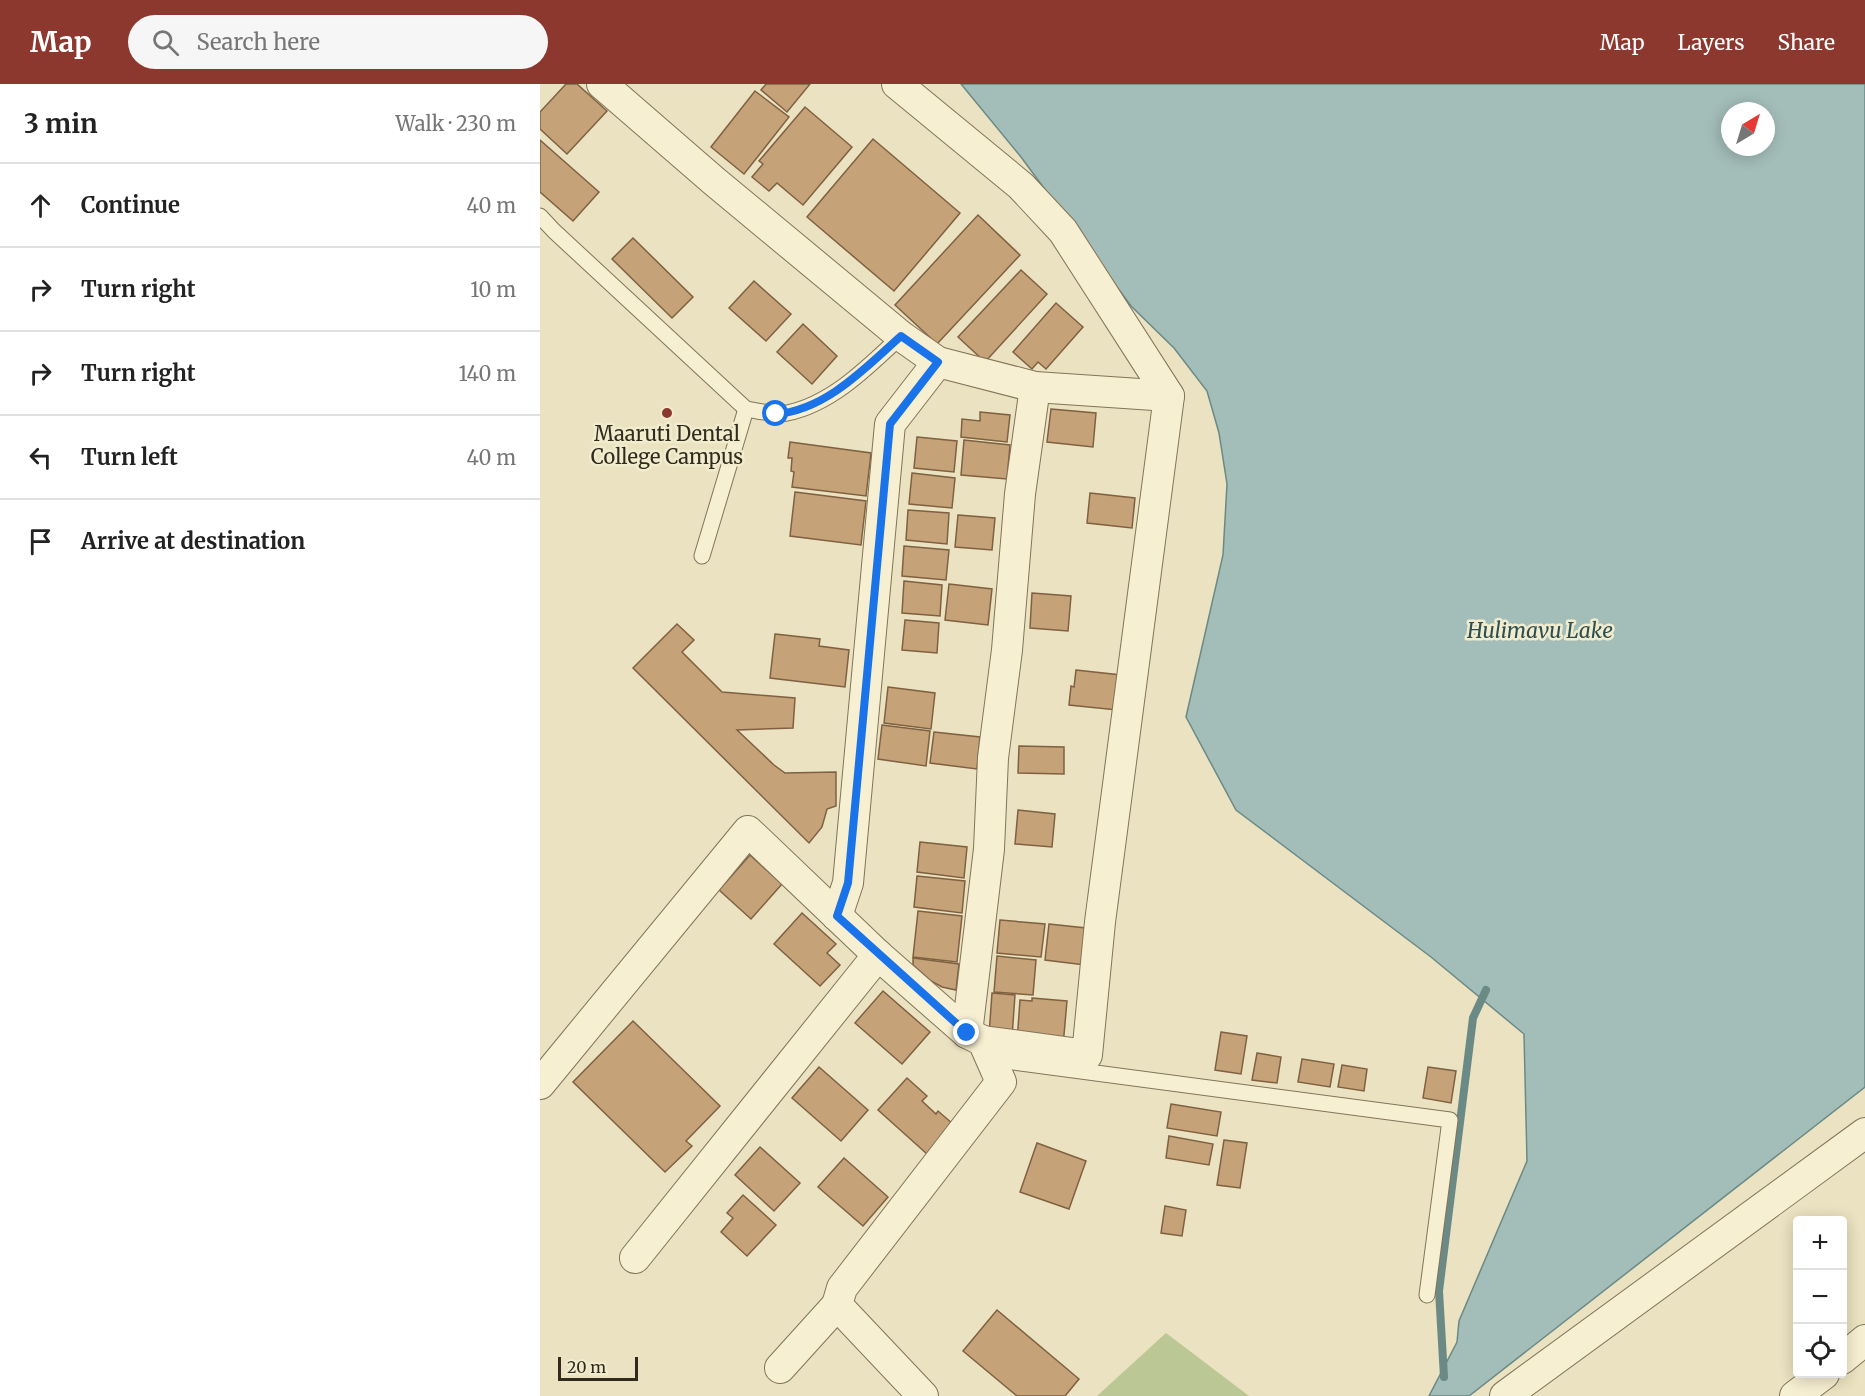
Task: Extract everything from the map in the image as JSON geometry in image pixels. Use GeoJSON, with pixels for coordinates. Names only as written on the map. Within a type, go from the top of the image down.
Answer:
{"type":"FeatureCollection","features":[{"type":"Feature","properties":{"kind":"street"},"geometry":{"type":"LineString","coordinates":[[897,84],[1021,186],[1063,231],[1169,396],[1100,922],[1087,1055],[980,1045]]}},
{"type":"Feature","properties":{"kind":"street"},"geometry":{"type":"LineString","coordinates":[[613,87],[714,181],[901,336],[938,362],[1035,387],[1169,396]]}},
{"type":"Feature","properties":{"kind":"street"},"geometry":{"type":"LineString","coordinates":[[837,916],[848,883],[890,424],[938,362]]}},
{"type":"Feature","properties":{"kind":"street"},"geometry":{"type":"LineString","coordinates":[[980,1045],[993,758],[1007,650],[1020,494],[1035,387]]}},
{"type":"Feature","properties":{"kind":"street"},"geometry":{"type":"LineString","coordinates":[[540,1084],[748,831],[878,955],[980,1045],[1001,1082],[842,1288],[837,1305],[780,1368]]}},
{"type":"Feature","properties":{"kind":"street"},"geometry":{"type":"LineString","coordinates":[[635,1258],[878,955]]}},
{"type":"Feature","properties":{"kind":"street"},"geometry":{"type":"LineString","coordinates":[[1505,1396],[1865,1133]]}},
{"type":"Feature","properties":{"kind":"street"},"geometry":{"type":"LineString","coordinates":[[837,1305],[923,1396]]}},
{"type":"Feature","properties":{"kind":"street"},"geometry":{"type":"LineString","coordinates":[[1847,1355],[1865,1340]]}},
{"type":"Feature","properties":{"kind":"street"},"geometry":{"type":"LineString","coordinates":[[1795,1396],[1819,1378]]}},
{"type":"Feature","properties":{"kind":"lane"},"geometry":{"type":"LineString","coordinates":[[540,216],[746,410],[776,414],[787,413],[817,403],[855,376],[901,336]]}},
{"type":"Feature","properties":{"kind":"lane"},"geometry":{"type":"LineString","coordinates":[[702,556],[746,410]]}},
{"type":"Feature","properties":{"kind":"lane"},"geometry":{"type":"LineString","coordinates":[[980,1045],[1450,1120],[1427,1295]]}},
{"type":"Feature","properties":{"kind":"green space"},"geometry":{"type":"Polygon","coordinates":[[[1166,1333],[1249,1396],[1097,1396],[1166,1333]]]}},
{"type":"Feature","properties":{"kind":"water","name":"Hulimavu Lake"},"geometry":{"type":"Polygon","coordinates":[[[961,84],[1865,84],[1865,1087],[1469,1396],[1429,1396],[1457,1342],[1459,1321],[1527,1161],[1524,1034],[1431,957],[1236,810],[1186,717],[1223,555],[1227,484],[1219,433],[1207,391],[1174,348],[1131,306],[1021,157],[961,84]]]}},
{"type":"Feature","properties":{"kind":"building"},"geometry":{"type":"Polygon","coordinates":[[[566,84],[577,84],[607,111],[567,154],[540,129],[540,112],[566,84]]]}},
{"type":"Feature","properties":{"kind":"building"},"geometry":{"type":"Polygon","coordinates":[[[766,84],[810,84],[787,112],[761,90],[766,84]]]}},
{"type":"Feature","properties":{"kind":"building"},"geometry":{"type":"Polygon","coordinates":[[[755,91],[789,117],[744,174],[711,147],[755,91]]]}},
{"type":"Feature","properties":{"kind":"building"},"geometry":{"type":"Polygon","coordinates":[[[805,107],[852,147],[803,205],[777,183],[769,191],[752,177],[763,164],[759,161],[805,107]]]}},
{"type":"Feature","properties":{"kind":"building"},"geometry":{"type":"Polygon","coordinates":[[[873,139],[960,213],[894,291],[807,217],[873,139]]]}},
{"type":"Feature","properties":{"kind":"building"},"geometry":{"type":"Polygon","coordinates":[[[540,140],[599,192],[573,221],[540,192],[540,140]]]}},
{"type":"Feature","properties":{"kind":"building"},"geometry":{"type":"Polygon","coordinates":[[[978,215],[1020,255],[937,344],[895,305],[978,215]]]}},
{"type":"Feature","properties":{"kind":"building"},"geometry":{"type":"Polygon","coordinates":[[[633,238],[693,297],[672,318],[612,259],[633,238]]]}},
{"type":"Feature","properties":{"kind":"building"},"geometry":{"type":"Polygon","coordinates":[[[1021,270],[1047,294],[985,362],[958,337],[1021,270]]]}},
{"type":"Feature","properties":{"kind":"building"},"geometry":{"type":"Polygon","coordinates":[[[754,281],[791,314],[766,341],[729,308],[754,281]]]}},
{"type":"Feature","properties":{"kind":"building"},"geometry":{"type":"Polygon","coordinates":[[[1056,303],[1083,327],[1046,369],[1038,362],[1032,369],[1013,352],[1056,303]]]}},
{"type":"Feature","properties":{"kind":"building"},"geometry":{"type":"Polygon","coordinates":[[[803,324],[837,356],[812,384],[777,352],[803,324]]]}},
{"type":"Feature","properties":{"kind":"building"},"geometry":{"type":"Polygon","coordinates":[[[1051,409],[1096,413],[1093,447],[1047,442],[1051,409]]]}},
{"type":"Feature","properties":{"kind":"building"},"geometry":{"type":"Polygon","coordinates":[[[980,412],[1010,415],[1007,442],[961,437],[962,419],[980,421],[980,412]]]}},
{"type":"Feature","properties":{"kind":"building"},"geometry":{"type":"Polygon","coordinates":[[[917,437],[957,441],[954,472],[914,468],[917,437]]]}},
{"type":"Feature","properties":{"kind":"building"},"geometry":{"type":"Polygon","coordinates":[[[964,440],[1010,445],[1007,479],[961,475],[964,440]]]}},
{"type":"Feature","properties":{"kind":"building"},"geometry":{"type":"Polygon","coordinates":[[[790,442],[871,453],[866,496],[792,487],[794,472],[791,471],[792,458],[788,458],[790,442]]]}},
{"type":"Feature","properties":{"kind":"building"},"geometry":{"type":"Polygon","coordinates":[[[912,473],[955,478],[952,508],[909,504],[912,473]]]}},
{"type":"Feature","properties":{"kind":"building"},"geometry":{"type":"Polygon","coordinates":[[[795,492],[866,501],[861,545],[790,536],[795,492]]]}},
{"type":"Feature","properties":{"kind":"building"},"geometry":{"type":"Polygon","coordinates":[[[1090,493],[1135,498],[1132,528],[1087,523],[1090,493]]]}},
{"type":"Feature","properties":{"kind":"building"},"geometry":{"type":"Polygon","coordinates":[[[908,510],[949,513],[947,544],[906,540],[908,510]]]}},
{"type":"Feature","properties":{"kind":"building"},"geometry":{"type":"Polygon","coordinates":[[[958,515],[995,518],[992,550],[955,547],[958,515]]]}},
{"type":"Feature","properties":{"kind":"building"},"geometry":{"type":"Polygon","coordinates":[[[904,546],[949,550],[946,580],[902,576],[904,546]]]}},
{"type":"Feature","properties":{"kind":"building"},"geometry":{"type":"Polygon","coordinates":[[[904,581],[942,585],[940,616],[902,613],[904,581]]]}},
{"type":"Feature","properties":{"kind":"building"},"geometry":{"type":"Polygon","coordinates":[[[949,584],[992,589],[988,625],[945,620],[949,584]]]}},
{"type":"Feature","properties":{"kind":"building"},"geometry":{"type":"Polygon","coordinates":[[[1032,593],[1071,596],[1068,631],[1030,628],[1032,593]]]}},
{"type":"Feature","properties":{"kind":"building"},"geometry":{"type":"Polygon","coordinates":[[[905,620],[939,623],[937,653],[902,650],[905,620]]]}},
{"type":"Feature","properties":{"kind":"building"},"geometry":{"type":"Polygon","coordinates":[[[677,624],[694,640],[682,652],[722,692],[795,698],[793,728],[737,730],[785,773],[836,772],[836,806],[827,809],[822,827],[809,843],[633,668],[677,624]]]}},
{"type":"Feature","properties":{"kind":"building"},"geometry":{"type":"Polygon","coordinates":[[[775,634],[820,639],[819,646],[849,650],[845,687],[770,678],[775,634]]]}},
{"type":"Feature","properties":{"kind":"building"},"geometry":{"type":"Polygon","coordinates":[[[1076,670],[1121,675],[1117,710],[1069,705],[1076,670]]]}},
{"type":"Feature","properties":{"kind":"building"},"geometry":{"type":"Polygon","coordinates":[[[888,687],[935,693],[931,729],[884,723],[888,687]]]}},
{"type":"Feature","properties":{"kind":"building"},"geometry":{"type":"Polygon","coordinates":[[[882,725],[930,731],[926,766],[878,759],[882,725]]]}},
{"type":"Feature","properties":{"kind":"building"},"geometry":{"type":"Polygon","coordinates":[[[934,732],[980,737],[977,769],[930,763],[934,732]]]}},
{"type":"Feature","properties":{"kind":"building"},"geometry":{"type":"Polygon","coordinates":[[[1019,746],[1064,747],[1064,774],[1018,773],[1019,746]]]}},
{"type":"Feature","properties":{"kind":"building"},"geometry":{"type":"Polygon","coordinates":[[[1018,810],[1055,814],[1052,847],[1015,844],[1018,810]]]}},
{"type":"Feature","properties":{"kind":"building"},"geometry":{"type":"Polygon","coordinates":[[[920,842],[967,847],[964,878],[917,872],[920,842]]]}},
{"type":"Feature","properties":{"kind":"building"},"geometry":{"type":"Polygon","coordinates":[[[750,855],[782,884],[751,919],[719,890],[750,855]]]}},
{"type":"Feature","properties":{"kind":"building"},"geometry":{"type":"Polygon","coordinates":[[[917,876],[965,881],[962,913],[914,907],[917,876]]]}},
{"type":"Feature","properties":{"kind":"building"},"geometry":{"type":"Polygon","coordinates":[[[918,911],[962,916],[957,962],[913,957],[918,911]]]}},
{"type":"Feature","properties":{"kind":"building"},"geometry":{"type":"Polygon","coordinates":[[[802,913],[836,944],[827,953],[840,965],[820,986],[774,944],[802,913]]]}},
{"type":"Feature","properties":{"kind":"building"},"geometry":{"type":"Polygon","coordinates":[[[1000,920],[1045,924],[1041,957],[997,953],[1000,920]]]}},
{"type":"Feature","properties":{"kind":"building"},"geometry":{"type":"Polygon","coordinates":[[[1049,924],[1086,928],[1085,965],[1045,960],[1049,924]]]}},
{"type":"Feature","properties":{"kind":"building"},"geometry":{"type":"Polygon","coordinates":[[[997,956],[1036,960],[1033,995],[994,992],[997,956]]]}},
{"type":"Feature","properties":{"kind":"building"},"geometry":{"type":"Polygon","coordinates":[[[913,958],[959,964],[956,990],[942,987],[931,981],[913,965],[913,958]]]}},
{"type":"Feature","properties":{"kind":"building"},"geometry":{"type":"Polygon","coordinates":[[[883,991],[930,1032],[902,1064],[855,1023],[883,991]]]}},
{"type":"Feature","properties":{"kind":"building"},"geometry":{"type":"Polygon","coordinates":[[[992,993],[1015,995],[1012,1037],[989,1035],[992,993]]]}},
{"type":"Feature","properties":{"kind":"building"},"geometry":{"type":"Polygon","coordinates":[[[1032,998],[1067,1001],[1063,1046],[1017,1042],[1020,1000],[1032,1001],[1032,998]]]}},
{"type":"Feature","properties":{"kind":"building"},"geometry":{"type":"Polygon","coordinates":[[[633,1021],[720,1106],[686,1141],[692,1146],[665,1172],[573,1082],[633,1021]]]}},
{"type":"Feature","properties":{"kind":"building"},"geometry":{"type":"Polygon","coordinates":[[[1221,1032],[1247,1036],[1241,1074],[1215,1070],[1221,1032]]]}},
{"type":"Feature","properties":{"kind":"building"},"geometry":{"type":"Polygon","coordinates":[[[1257,1053],[1281,1057],[1277,1083],[1252,1080],[1257,1053]]]}},
{"type":"Feature","properties":{"kind":"building"},"geometry":{"type":"Polygon","coordinates":[[[1302,1059],[1334,1064],[1330,1087],[1298,1082],[1302,1059]]]}},
{"type":"Feature","properties":{"kind":"building"},"geometry":{"type":"Polygon","coordinates":[[[1342,1065],[1367,1069],[1364,1091],[1338,1087],[1342,1065]]]}},
{"type":"Feature","properties":{"kind":"building"},"geometry":{"type":"Polygon","coordinates":[[[819,1067],[868,1110],[841,1141],[792,1098],[819,1067]]]}},
{"type":"Feature","properties":{"kind":"building"},"geometry":{"type":"Polygon","coordinates":[[[1428,1067],[1456,1071],[1451,1103],[1423,1098],[1428,1067]]]}},
{"type":"Feature","properties":{"kind":"building"},"geometry":{"type":"Polygon","coordinates":[[[907,1078],[927,1096],[922,1101],[936,1114],[938,1111],[953,1124],[927,1154],[878,1110],[907,1078]]]}},
{"type":"Feature","properties":{"kind":"building"},"geometry":{"type":"Polygon","coordinates":[[[1171,1104],[1221,1112],[1217,1136],[1167,1128],[1171,1104]]]}},
{"type":"Feature","properties":{"kind":"building"},"geometry":{"type":"Polygon","coordinates":[[[1169,1136],[1213,1144],[1209,1165],[1166,1158],[1169,1136]]]}},
{"type":"Feature","properties":{"kind":"building"},"geometry":{"type":"Polygon","coordinates":[[[1224,1140],[1247,1143],[1240,1188],[1217,1185],[1224,1140]]]}},
{"type":"Feature","properties":{"kind":"building"},"geometry":{"type":"Polygon","coordinates":[[[1037,1143],[1086,1161],[1069,1209],[1020,1192],[1037,1143]]]}},
{"type":"Feature","properties":{"kind":"building"},"geometry":{"type":"Polygon","coordinates":[[[760,1147],[800,1183],[774,1211],[735,1175],[760,1147]]]}},
{"type":"Feature","properties":{"kind":"building"},"geometry":{"type":"Polygon","coordinates":[[[844,1158],[888,1197],[863,1226],[818,1187],[844,1158]]]}},
{"type":"Feature","properties":{"kind":"building"},"geometry":{"type":"Polygon","coordinates":[[[743,1195],[776,1225],[747,1256],[721,1232],[733,1218],[727,1213],[743,1195]]]}},
{"type":"Feature","properties":{"kind":"building"},"geometry":{"type":"Polygon","coordinates":[[[1165,1206],[1186,1210],[1182,1236],[1161,1233],[1165,1206]]]}},
{"type":"Feature","properties":{"kind":"building"},"geometry":{"type":"Polygon","coordinates":[[[997,1310],[1079,1379],[1065,1396],[1017,1396],[963,1351],[997,1310]]]}},
{"type":"Feature","properties":{"kind":"waterway"},"geometry":{"type":"LineString","coordinates":[[1444,1377],[1439,1291],[1473,1018],[1486,990]]}},
{"type":"Feature","properties":{"kind":"place","name":"Maaruti Dental College Campus"},"geometry":{"type":"Point","coordinates":[667,413]}},
{"type":"Feature","properties":{"kind":"route"},"geometry":{"type":"LineString","coordinates":[[776,414],[787,413],[817,403],[855,376],[901,336],[938,362],[890,424],[848,883],[837,916],[967,1033]]}}]}
